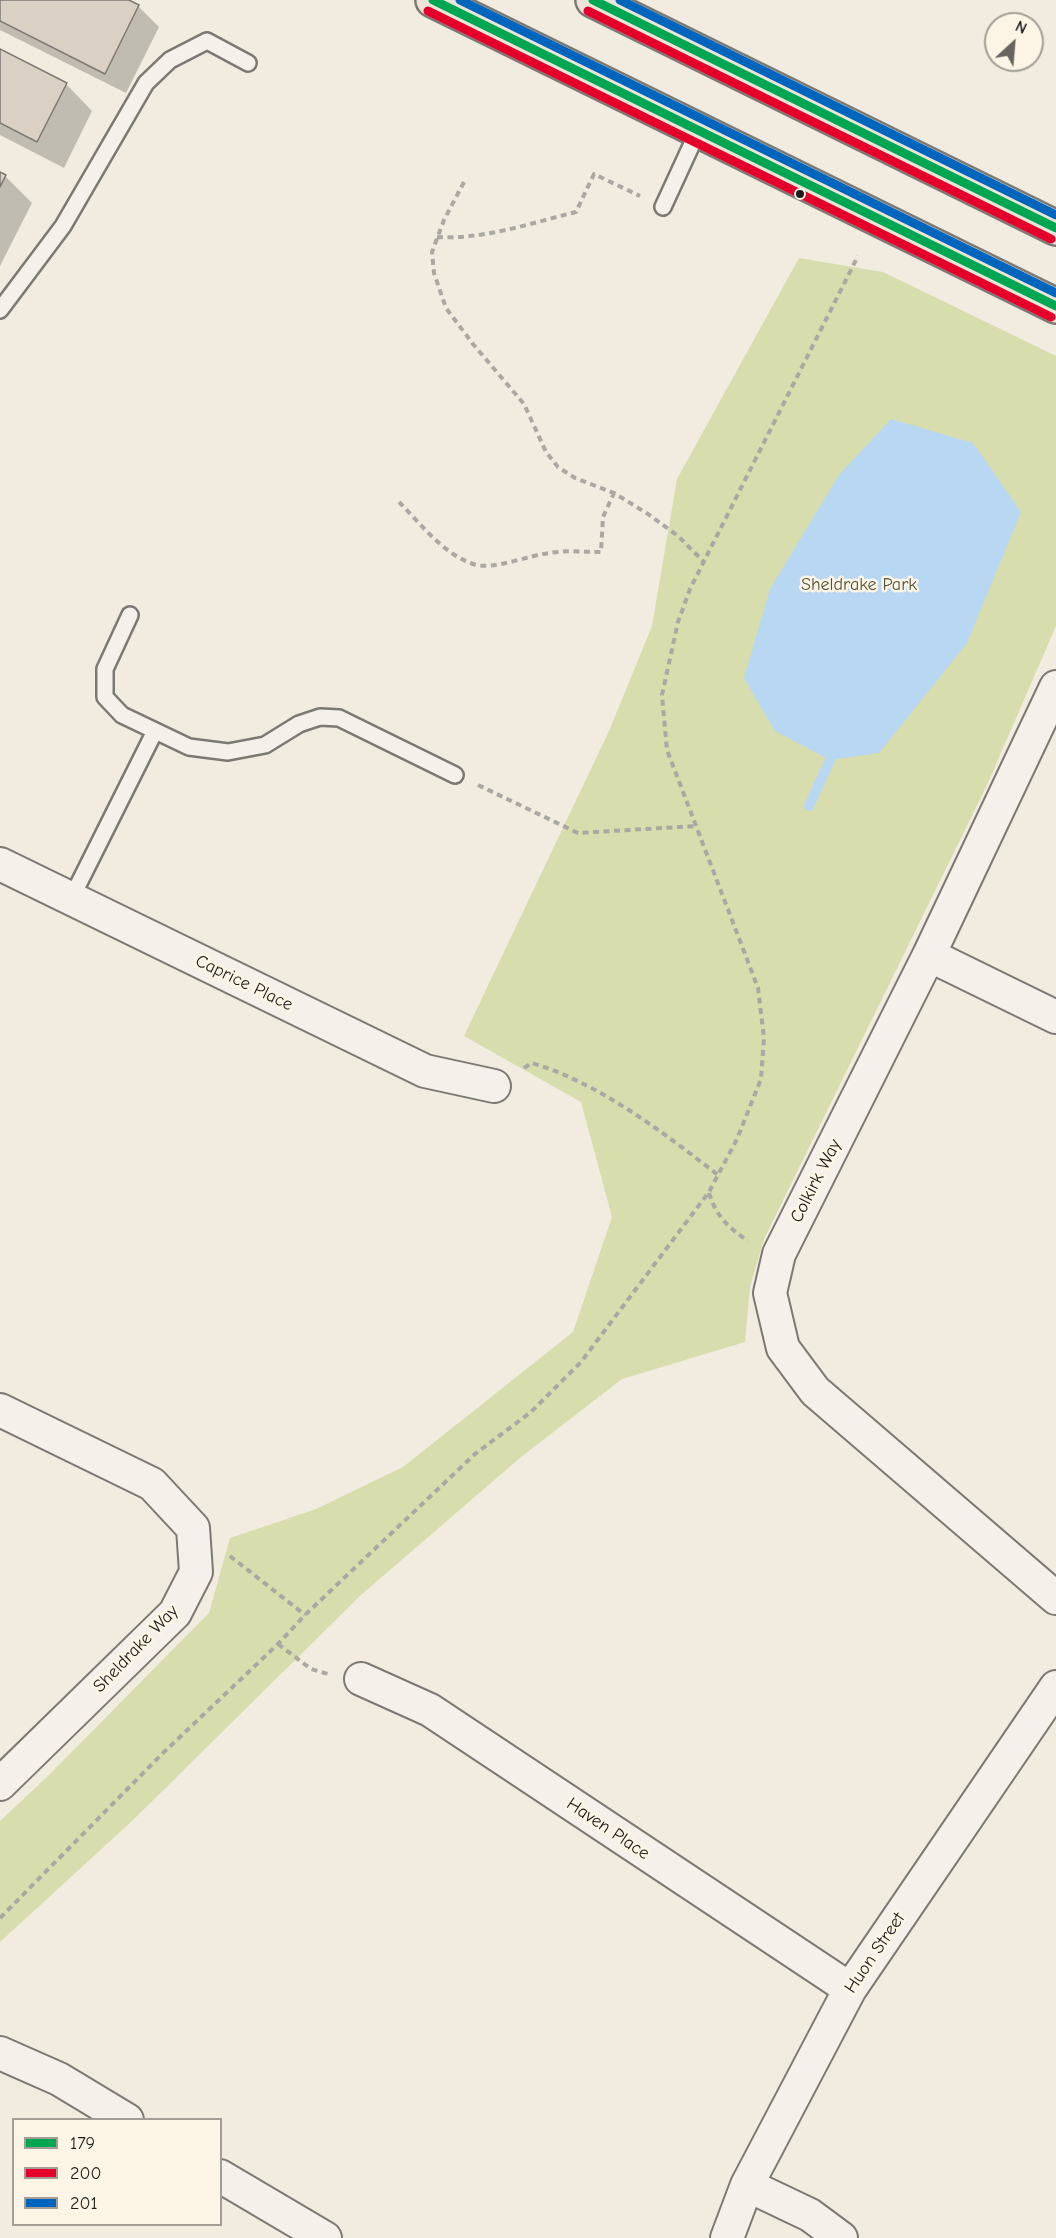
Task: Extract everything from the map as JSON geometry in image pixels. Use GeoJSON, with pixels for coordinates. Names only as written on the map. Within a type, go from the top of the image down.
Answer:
{"type":"FeatureCollection","features":[{"type":"Feature","properties":{"kind":"main road"},"geometry":{"type":"LineString","coordinates":[[433,0],[1056,306]]}},
{"type":"Feature","properties":{"kind":"main road"},"geometry":{"type":"LineString","coordinates":[[592,0],[1056,228]]}},
{"type":"Feature","properties":{"kind":"street","name":"Colkirk Way"},"geometry":{"type":"LineString","coordinates":[[1056,687],[928,955],[778,1254],[770,1293],[783,1348],[815,1391],[1056,1598]]}},
{"type":"Feature","properties":{"kind":"street","name":"Caprice Place"},"geometry":{"type":"LineString","coordinates":[[0,864],[425,1071],[494,1086]]}},
{"type":"Feature","properties":{"kind":"street"},"geometry":{"type":"LineString","coordinates":[[928,955],[1056,1017]]}},
{"type":"Feature","properties":{"kind":"street","name":"Sheldrake Way"},"geometry":{"type":"LineString","coordinates":[[0,1410],[152,1484],[193,1528],[196,1572],[175,1613],[0,1784]]}},
{"type":"Feature","properties":{"kind":"street","name":"Haven Place"},"geometry":{"type":"LineString","coordinates":[[361,1679],[430,1710],[850,1989]]}},
{"type":"Feature","properties":{"kind":"street","name":"Huon Street"},"geometry":{"type":"LineString","coordinates":[[727,2238],[747,2185],[850,1989],[1056,1687]]}},
{"type":"Feature","properties":{"kind":"street"},"geometry":{"type":"LineString","coordinates":[[0,2053],[59,2079],[124,2118]]}},
{"type":"Feature","properties":{"kind":"street"},"geometry":{"type":"LineString","coordinates":[[222,2177],[325,2238]]}},
{"type":"Feature","properties":{"kind":"street"},"geometry":{"type":"LineString","coordinates":[[747,2185],[810,2215],[842,2238]]}},
{"type":"Feature","properties":{"kind":"lane"},"geometry":{"type":"LineString","coordinates":[[0,310],[63,226],[146,83],[170,60],[207,41],[248,63]]}},
{"type":"Feature","properties":{"kind":"lane"},"geometry":{"type":"LineString","coordinates":[[663,207],[698,131]]}},
{"type":"Feature","properties":{"kind":"lane"},"geometry":{"type":"LineString","coordinates":[[130,615],[105,669],[105,697],[122,715],[189,747],[228,752],[265,745],[299,724],[310,720],[320,717],[339,718],[455,775]]}},
{"type":"Feature","properties":{"kind":"lane"},"geometry":{"type":"LineString","coordinates":[[71,899],[155,731]]}},
{"type":"Feature","properties":{"kind":"path"},"geometry":{"type":"LineString","coordinates":[[437,237],[452,238],[497,231],[576,212],[594,174],[663,207]]}},
{"type":"Feature","properties":{"kind":"path"},"geometry":{"type":"LineString","coordinates":[[464,182],[432,252],[434,273],[446,308],[472,344],[524,404],[546,452],[558,467],[575,478],[614,493],[678,536],[704,562]]}},
{"type":"Feature","properties":{"kind":"path"},"geometry":{"type":"LineString","coordinates":[[0,1918],[162,1754],[278,1644],[305,1615],[475,1454],[531,1412],[581,1362],[709,1192],[737,1139],[762,1079],[764,1038],[758,988],[667,750],[662,695],[678,622],[690,589],[858,256]]}},
{"type":"Feature","properties":{"kind":"path"},"geometry":{"type":"LineString","coordinates":[[399,502],[443,546],[475,565],[489,566],[549,553],[601,552],[603,517],[614,493]]}},
{"type":"Feature","properties":{"kind":"path"},"geometry":{"type":"LineString","coordinates":[[455,775],[578,833],[696,826]]}},
{"type":"Feature","properties":{"kind":"path"},"geometry":{"type":"LineString","coordinates":[[494,1086],[532,1064],[558,1071],[668,1137],[718,1175]]}},
{"type":"Feature","properties":{"kind":"path"},"geometry":{"type":"LineString","coordinates":[[709,1192],[714,1210],[733,1231],[752,1244],[778,1254]]}},
{"type":"Feature","properties":{"kind":"path"},"geometry":{"type":"LineString","coordinates":[[194,1538],[218,1546],[305,1615]]}},
{"type":"Feature","properties":{"kind":"path"},"geometry":{"type":"LineString","coordinates":[[278,1644],[311,1669],[334,1676],[361,1679]]}},
{"type":"Feature","properties":{"kind":"green space","name":"Sheldrake Park"},"geometry":{"type":"Polygon","coordinates":[[[799,258],[883,272],[1056,356],[1056,626],[987,785],[764,1239],[750,1287],[745,1342],[622,1379],[521,1457],[361,1595],[132,1821],[0,1942],[0,1821],[48,1776],[209,1613],[230,1538],[316,1509],[403,1467],[573,1332],[612,1217],[581,1102],[464,1036],[609,731],[652,626],[677,479],[799,258]]]}},
{"type":"Feature","properties":{"kind":"water"},"geometry":{"type":"Polygon","coordinates":[[[891,419],[973,443],[1021,512],[967,643],[879,753],[830,760],[775,731],[744,678],[770,589],[839,475],[891,419]]]}},
{"type":"Feature","properties":{"kind":"building"},"geometry":{"type":"Polygon","coordinates":[[[0,0],[129,0],[139,5],[105,74],[0,21],[0,0]]]}},
{"type":"Feature","properties":{"kind":"building"},"geometry":{"type":"Polygon","coordinates":[[[0,49],[67,83],[37,142],[0,123],[0,49]]]}},
{"type":"Feature","properties":{"kind":"building"},"geometry":{"type":"Polygon","coordinates":[[[0,172],[6,175],[0,187],[0,172]]]}},
{"type":"Feature","properties":{"kind":"waterway"},"geometry":{"type":"LineString","coordinates":[[809,806],[830,760]]}},
{"type":"Feature","properties":{"kind":"transit line","name":"179"},"geometry":{"type":"LineString","coordinates":[[433,0],[1056,306]]}},
{"type":"Feature","properties":{"kind":"transit line","name":"201"},"geometry":{"type":"LineString","coordinates":[[460,0],[1056,293]]}},
{"type":"Feature","properties":{"kind":"transit line","name":"179"},"geometry":{"type":"LineString","coordinates":[[593,0],[1056,228]]}},
{"type":"Feature","properties":{"kind":"transit line","name":"201"},"geometry":{"type":"LineString","coordinates":[[620,0],[1056,215]]}},
{"type":"Feature","properties":{"kind":"transit line","name":"200"},"geometry":{"type":"LineString","coordinates":[[428,11],[1051,317]]}},
{"type":"Feature","properties":{"kind":"transit line","name":"200"},"geometry":{"type":"LineString","coordinates":[[588,11],[1051,239]]}}]}
